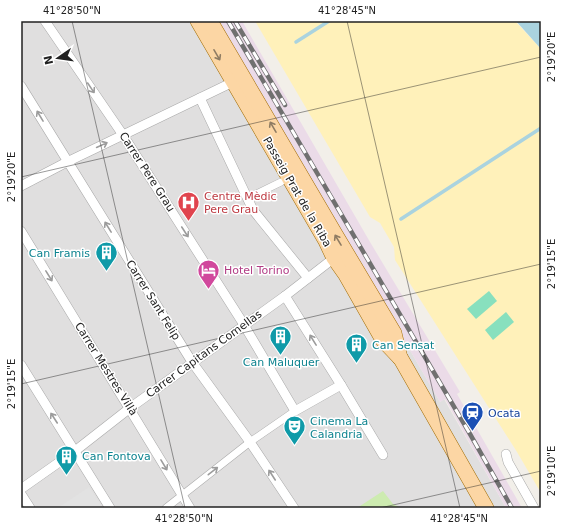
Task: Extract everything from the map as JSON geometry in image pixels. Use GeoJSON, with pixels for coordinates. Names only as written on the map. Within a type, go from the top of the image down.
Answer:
{"type":"FeatureCollection","features":[{"type":"Feature","properties":{"kind":"main road","name":"Passeig Prat de la Riba"},"geometry":{"type":"LineString","coordinates":[[198,21],[326,241],[334,258],[346,275],[383,340],[401,359]]}},
{"type":"Feature","properties":{"kind":"main road"},"geometry":{"type":"LineString","coordinates":[[210,21],[394,333],[401,359],[486,508]]}},
{"type":"Feature","properties":{"kind":"main road"},"geometry":{"type":"LineString","coordinates":[[334,258],[344,260],[353,272],[376,312],[394,333]]}},
{"type":"Feature","properties":{"kind":"street","name":"Carrer Pere Grau"},"geometry":{"type":"LineString","coordinates":[[45,21],[123,135],[244,325],[295,411]]}},
{"type":"Feature","properties":{"kind":"street"},"geometry":{"type":"LineString","coordinates":[[21,186],[67,162],[233,82]]}},
{"type":"Feature","properties":{"kind":"street","name":"Carrer Sant Felip"},"geometry":{"type":"LineString","coordinates":[[21,86],[192,362],[299,507]]}},
{"type":"Feature","properties":{"kind":"street"},"geometry":{"type":"LineString","coordinates":[[200,98],[253,210],[308,278]]}},
{"type":"Feature","properties":{"kind":"street"},"geometry":{"type":"LineString","coordinates":[[248,198],[281,182]]}},
{"type":"Feature","properties":{"kind":"street","name":"Carrer Mestres Villà"},"geometry":{"type":"LineString","coordinates":[[21,231],[190,508]]}},
{"type":"Feature","properties":{"kind":"street","name":"Carrer Capitans Comellas"},"geometry":{"type":"LineString","coordinates":[[21,489],[75,451],[130,408],[285,296],[334,258]]}},
{"type":"Feature","properties":{"kind":"street"},"geometry":{"type":"LineString","coordinates":[[285,296],[383,455]]}},
{"type":"Feature","properties":{"kind":"street"},"geometry":{"type":"LineString","coordinates":[[21,365],[110,508]]}},
{"type":"Feature","properties":{"kind":"street"},"geometry":{"type":"LineString","coordinates":[[166,508],[250,442],[295,411],[341,385]]}},
{"type":"Feature","properties":{"kind":"street"},"geometry":{"type":"LineString","coordinates":[[506,454],[508,462],[534,508]]}},
{"type":"Feature","properties":{"kind":"street"},"geometry":{"type":"LineString","coordinates":[[21,494],[30,508]]}},
{"type":"Feature","properties":{"kind":"shaded area"},"geometry":{"type":"Polygon","coordinates":[[[21,21],[219,21],[440,402],[444,399],[506,508],[21,508],[21,21]]]}},
{"type":"Feature","properties":{"kind":"shaded area"},"geometry":{"type":"Polygon","coordinates":[[[219,21],[242,21],[370,242],[460,392],[457,394],[522,508],[506,508],[445,399],[440,402],[219,21]]]}},
{"type":"Feature","properties":{"kind":"shaded area"},"geometry":{"type":"Polygon","coordinates":[[[89,487],[103,508],[59,507],[89,487]]]}},
{"type":"Feature","properties":{"kind":"green space"},"geometry":{"type":"Polygon","coordinates":[[[489,291],[497,301],[476,319],[467,309],[489,291]]]}},
{"type":"Feature","properties":{"kind":"green space"},"geometry":{"type":"Polygon","coordinates":[[[506,312],[514,322],[493,340],[485,330],[506,312]]]}},
{"type":"Feature","properties":{"kind":"green space"},"geometry":{"type":"Polygon","coordinates":[[[383,491],[393,504],[401,508],[357,508],[383,491]]]}},
{"type":"Feature","properties":{"kind":"sand"},"geometry":{"type":"Polygon","coordinates":[[[255,21],[515,21],[541,49],[541,493],[517,452],[395,260],[394,247],[380,223],[370,217],[255,21]]]}},
{"type":"Feature","properties":{"kind":"water"},"geometry":{"type":"Polygon","coordinates":[[[516,21],[541,21],[541,49],[516,21]]]}},
{"type":"Feature","properties":{"kind":"waterway"},"geometry":{"type":"LineString","coordinates":[[296,42],[329,21]]}},
{"type":"Feature","properties":{"kind":"waterway"},"geometry":{"type":"LineString","coordinates":[[401,219],[541,128]]}},
{"type":"Feature","properties":{"kind":"railway"},"geometry":{"type":"LineString","coordinates":[[228,21],[512,508]]}},
{"type":"Feature","properties":{"kind":"railway"},"geometry":{"type":"LineString","coordinates":[[235,21],[285,105]]}},
{"type":"Feature","properties":{"kind":"place","name":"Centre Mèdic Pere Grau"},"geometry":{"type":"Point","coordinates":[189,222]}},
{"type":"Feature","properties":{"kind":"place","name":"Can Framis"},"geometry":{"type":"Point","coordinates":[106,272]}},
{"type":"Feature","properties":{"kind":"place","name":"Hotel Torino"},"geometry":{"type":"Point","coordinates":[209,290]}},
{"type":"Feature","properties":{"kind":"place","name":"Can Maluquer"},"geometry":{"type":"Point","coordinates":[281,356]}},
{"type":"Feature","properties":{"kind":"place","name":"Can Sensat"},"geometry":{"type":"Point","coordinates":[357,364]}},
{"type":"Feature","properties":{"kind":"place","name":"Ocata"},"geometry":{"type":"Point","coordinates":[472,432]}},
{"type":"Feature","properties":{"kind":"place","name":"Cinema La Calandria"},"geometry":{"type":"Point","coordinates":[294,446]}},
{"type":"Feature","properties":{"kind":"place","name":"Can Fontova"},"geometry":{"type":"Point","coordinates":[66,476]}}]}
